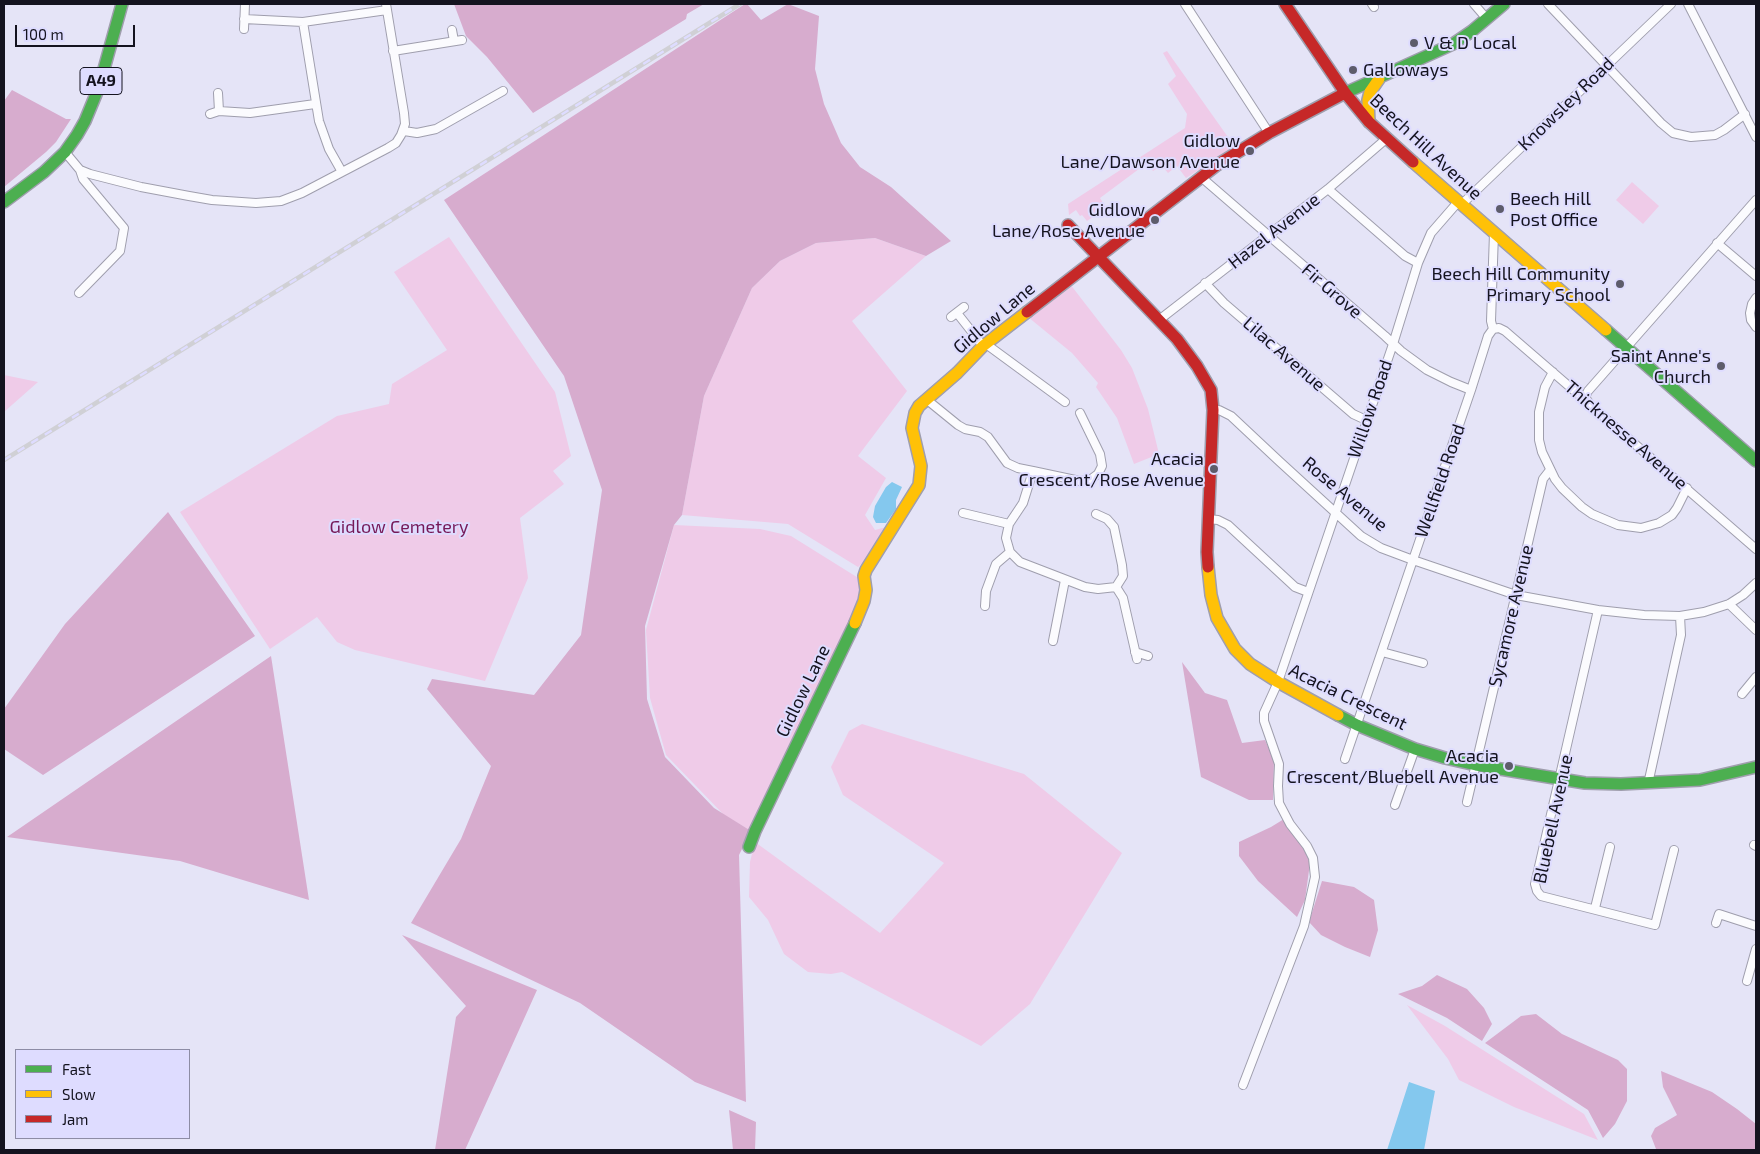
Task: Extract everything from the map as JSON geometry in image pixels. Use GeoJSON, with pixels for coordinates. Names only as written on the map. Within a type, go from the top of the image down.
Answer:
{"type":"FeatureCollection","features":[{"type":"Feature","properties":{"kind":"main road","name":"A49"},"geometry":{"type":"LineString","coordinates":[[4,202],[44,172],[65,152],[77,135],[92,106],[99,87],[122,4]]}},
{"type":"Feature","properties":{"kind":"main road","name":"Beech Hill Avenue"},"geometry":{"type":"LineString","coordinates":[[1285,4],[1346,94],[1386,139],[1756,460]]}},
{"type":"Feature","properties":{"kind":"main road","name":"Gidlow Lane"},"geometry":{"type":"LineString","coordinates":[[749,848],[755,831],[860,612],[866,590],[864,576],[866,570],[919,485],[921,466],[912,421],[915,413],[926,399],[957,373],[985,345],[1216,165],[1269,132],[1324,103],[1453,44],[1504,4]]}},
{"type":"Feature","properties":{"kind":"main road"},"geometry":{"type":"LineString","coordinates":[[1369,122],[1368,100],[1370,92],[1379,79]]}},
{"type":"Feature","properties":{"kind":"main road"},"geometry":{"type":"LineString","coordinates":[[1068,224],[1187,352],[1211,390],[1213,410]]}},
{"type":"Feature","properties":{"kind":"main road","name":"Acacia Crescent"},"geometry":{"type":"LineString","coordinates":[[1213,410],[1208,519],[1208,575],[1211,595],[1217,618],[1228,640],[1242,658],[1258,670],[1357,725],[1415,749],[1476,765],[1585,783],[1648,784],[1700,780],[1756,767]]}},
{"type":"Feature","properties":{"kind":"street"},"geometry":{"type":"LineString","coordinates":[[244,4],[244,29]]}},
{"type":"Feature","properties":{"kind":"street"},"geometry":{"type":"LineString","coordinates":[[1187,4],[1269,132]]}},
{"type":"Feature","properties":{"kind":"street"},"geometry":{"type":"LineString","coordinates":[[1474,4],[1487,19]]}},
{"type":"Feature","properties":{"kind":"street"},"geometry":{"type":"LineString","coordinates":[[1548,4],[1664,127],[1678,135],[1698,138],[1715,135],[1745,114]]}},
{"type":"Feature","properties":{"kind":"street","name":"Knowsley Road"},"geometry":{"type":"LineString","coordinates":[[1460,203],[1671,4]]}},
{"type":"Feature","properties":{"kind":"street"},"geometry":{"type":"LineString","coordinates":[[1688,4],[1756,137]]}},
{"type":"Feature","properties":{"kind":"street"},"geometry":{"type":"LineString","coordinates":[[80,170],[107,179],[174,194],[212,200],[271,203],[290,198],[392,146],[398,140],[404,130],[404,113],[386,7],[303,22],[244,19]]}},
{"type":"Feature","properties":{"kind":"street"},"geometry":{"type":"LineString","coordinates":[[303,22],[315,104],[321,130],[342,172]]}},
{"type":"Feature","properties":{"kind":"street"},"geometry":{"type":"LineString","coordinates":[[452,30],[454,41]]}},
{"type":"Feature","properties":{"kind":"street"},"geometry":{"type":"LineString","coordinates":[[394,51],[462,40]]}},
{"type":"Feature","properties":{"kind":"street"},"geometry":{"type":"LineString","coordinates":[[404,130],[417,133],[436,129],[503,91]]}},
{"type":"Feature","properties":{"kind":"street"},"geometry":{"type":"LineString","coordinates":[[218,93],[219,111]]}},
{"type":"Feature","properties":{"kind":"street"},"geometry":{"type":"LineString","coordinates":[[210,114],[219,111],[250,113],[315,104]]}},
{"type":"Feature","properties":{"kind":"street","name":"Hazel Avenue"},"geometry":{"type":"LineString","coordinates":[[1159,320],[1328,189],[1386,139]]}},
{"type":"Feature","properties":{"kind":"street"},"geometry":{"type":"LineString","coordinates":[[65,152],[80,170],[83,180],[124,228],[120,251],[79,293]]}},
{"type":"Feature","properties":{"kind":"street","name":"Fir Grove"},"geometry":{"type":"LineString","coordinates":[[1201,177],[1401,351],[1427,370],[1471,390]]}},
{"type":"Feature","properties":{"kind":"street"},"geometry":{"type":"LineString","coordinates":[[1328,189],[1405,256],[1418,263]]}},
{"type":"Feature","properties":{"kind":"street"},"geometry":{"type":"LineString","coordinates":[[1586,397],[1588,391],[1756,200]]}},
{"type":"Feature","properties":{"kind":"street","name":"Willow Road"},"geometry":{"type":"LineString","coordinates":[[1243,1085],[1304,926],[1315,877],[1313,858],[1290,824],[1279,803],[1279,764],[1264,721],[1264,713],[1278,682],[1336,513],[1418,263],[1432,233],[1460,203]]}},
{"type":"Feature","properties":{"kind":"street","name":"Wellfield Road"},"geometry":{"type":"LineString","coordinates":[[1345,759],[1488,336],[1493,329],[1491,321],[1494,233]]}},
{"type":"Feature","properties":{"kind":"street"},"geometry":{"type":"LineString","coordinates":[[1717,244],[1756,276]]}},
{"type":"Feature","properties":{"kind":"street","name":"Lilac Avenue"},"geometry":{"type":"LineString","coordinates":[[1205,283],[1224,303],[1353,414],[1366,420]]}},
{"type":"Feature","properties":{"kind":"street"},"geometry":{"type":"LineString","coordinates":[[1756,298],[1750,313],[1751,320],[1756,327]]}},
{"type":"Feature","properties":{"kind":"street"},"geometry":{"type":"LineString","coordinates":[[964,308],[954,315],[985,345],[1065,402]]}},
{"type":"Feature","properties":{"kind":"street","name":"Thicknesse Avenue"},"geometry":{"type":"LineString","coordinates":[[1493,329],[1499,328],[1504,330],[1578,394],[1586,397],[1588,404],[1756,549]]}},
{"type":"Feature","properties":{"kind":"street"},"geometry":{"type":"LineString","coordinates":[[1553,372],[1541,400],[1539,420],[1542,452],[1550,470],[1562,488],[1582,507],[1605,520],[1631,528],[1650,526],[1666,519],[1677,508],[1687,488]]}},
{"type":"Feature","properties":{"kind":"street"},"geometry":{"type":"LineString","coordinates":[[926,399],[958,425],[988,437],[999,454],[1007,462],[1018,468],[1080,481],[1090,480],[1098,474],[1102,466],[1100,454],[1080,414]]}},
{"type":"Feature","properties":{"kind":"street","name":"Rose Avenue"},"geometry":{"type":"LineString","coordinates":[[1213,410],[1219,410],[1231,416],[1361,536],[1381,548],[1413,560],[1516,594],[1598,610],[1644,615],[1680,616],[1704,612],[1729,604],[1756,583]]}},
{"type":"Feature","properties":{"kind":"street","name":"Sycamore Avenue"},"geometry":{"type":"LineString","coordinates":[[1467,802],[1543,479],[1550,470]]}},
{"type":"Feature","properties":{"kind":"street"},"geometry":{"type":"LineString","coordinates":[[1033,471],[1023,503],[1009,524],[1006,538],[1010,552],[1020,562],[1085,587],[1098,589],[1116,587]]}},
{"type":"Feature","properties":{"kind":"street"},"geometry":{"type":"LineString","coordinates":[[963,513],[1009,524]]}},
{"type":"Feature","properties":{"kind":"street"},"geometry":{"type":"LineString","coordinates":[[1096,514],[1107,519],[1114,527],[1123,576],[1116,587]]}},
{"type":"Feature","properties":{"kind":"street"},"geometry":{"type":"LineString","coordinates":[[1208,519],[1218,520],[1228,525],[1295,587],[1308,592]]}},
{"type":"Feature","properties":{"kind":"street"},"geometry":{"type":"LineString","coordinates":[[985,606],[986,591],[996,564],[1010,552]]}},
{"type":"Feature","properties":{"kind":"street"},"geometry":{"type":"LineString","coordinates":[[1053,641],[1065,580]]}},
{"type":"Feature","properties":{"kind":"street"},"geometry":{"type":"LineString","coordinates":[[1116,587],[1123,598],[1136,656],[1148,656]]}},
{"type":"Feature","properties":{"kind":"street"},"geometry":{"type":"LineString","coordinates":[[1729,604],[1756,630]]}},
{"type":"Feature","properties":{"kind":"street","name":"Bluebell Avenue"},"geometry":{"type":"LineString","coordinates":[[1598,610],[1536,884],[1537,890],[1542,896],[1595,908],[1655,925],[1674,850]]}},
{"type":"Feature","properties":{"kind":"street"},"geometry":{"type":"LineString","coordinates":[[1648,784],[1681,635],[1680,616]]}},
{"type":"Feature","properties":{"kind":"street"},"geometry":{"type":"LineString","coordinates":[[1382,652],[1423,663]]}},
{"type":"Feature","properties":{"kind":"street"},"geometry":{"type":"LineString","coordinates":[[1742,694],[1756,677]]}},
{"type":"Feature","properties":{"kind":"street"},"geometry":{"type":"LineString","coordinates":[[1395,805],[1415,749]]}},
{"type":"Feature","properties":{"kind":"street"},"geometry":{"type":"LineString","coordinates":[[1595,908],[1610,847]]}},
{"type":"Feature","properties":{"kind":"street"},"geometry":{"type":"LineString","coordinates":[[1716,923],[1719,914],[1756,926]]}},
{"type":"Feature","properties":{"kind":"street"},"geometry":{"type":"LineString","coordinates":[[1747,981],[1756,949]]}},
{"type":"Feature","properties":{"kind":"green space"},"geometry":{"type":"Polygon","coordinates":[[[1167,51],[1235,147],[1186,178],[1177,166],[1168,173],[1162,166],[1153,171],[1147,163],[1100,198],[1106,208],[1087,221],[1076,210],[1069,215],[1068,204],[1185,128],[1187,114],[1168,84],[1176,76],[1163,53],[1167,51]]]}},
{"type":"Feature","properties":{"kind":"green space"},"geometry":{"type":"Polygon","coordinates":[[[1632,182],[1659,206],[1643,224],[1616,200],[1632,182]]]}},
{"type":"Feature","properties":{"kind":"green space","name":"Gidlow Cemetery"},"geometry":{"type":"Polygon","coordinates":[[[449,237],[555,392],[571,456],[553,471],[564,484],[520,518],[528,578],[485,681],[355,650],[337,642],[317,617],[270,649],[180,512],[337,416],[389,404],[392,384],[447,350],[394,272],[449,237]]]}},
{"type":"Feature","properties":{"kind":"green space"},"geometry":{"type":"Polygon","coordinates":[[[875,238],[926,256],[852,321],[907,391],[858,456],[886,478],[865,515],[875,530],[886,527],[866,560],[858,567],[788,524],[682,515],[704,396],[752,288],[780,261],[816,243],[875,238]]]}},
{"type":"Feature","properties":{"kind":"green space"},"geometry":{"type":"Polygon","coordinates":[[[1070,284],[1121,350],[1132,368],[1148,409],[1159,454],[1134,464],[1117,418],[1096,387],[1098,383],[1072,353],[1028,317],[1070,284]]]}},
{"type":"Feature","properties":{"kind":"green space"},"geometry":{"type":"Polygon","coordinates":[[[4,375],[38,382],[4,412],[4,375]]]}},
{"type":"Feature","properties":{"kind":"green space"},"geometry":{"type":"Polygon","coordinates":[[[674,525],[760,529],[791,536],[860,579],[863,590],[858,606],[751,831],[724,815],[666,755],[650,698],[646,630],[674,525]]]}},
{"type":"Feature","properties":{"kind":"green space"},"geometry":{"type":"Polygon","coordinates":[[[862,724],[1024,774],[1122,853],[1030,1004],[981,1046],[842,972],[831,974],[808,972],[784,954],[768,920],[749,897],[750,862],[755,842],[880,933],[944,863],[843,795],[831,767],[849,731],[862,724]]]}},
{"type":"Feature","properties":{"kind":"green space"},"geometry":{"type":"Polygon","coordinates":[[[1407,1005],[1445,1026],[1584,1114],[1598,1140],[1514,1107],[1459,1080],[1448,1059],[1407,1005]]]}},
{"type":"Feature","properties":{"kind":"shaded area"},"geometry":{"type":"Polygon","coordinates":[[[454,4],[704,4],[687,14],[686,19],[533,113],[487,57],[466,36],[454,4]]]}},
{"type":"Feature","properties":{"kind":"shaded area"},"geometry":{"type":"Polygon","coordinates":[[[745,4],[761,20],[788,4],[819,16],[815,69],[824,104],[841,143],[860,167],[891,187],[951,241],[926,256],[875,238],[816,243],[780,261],[752,288],[704,396],[682,515],[674,525],[645,626],[647,699],[665,757],[714,808],[751,831],[739,855],[746,1102],[695,1082],[580,1003],[411,923],[461,839],[491,766],[427,689],[432,679],[534,695],[581,635],[602,490],[564,376],[444,200],[745,4]]]}},
{"type":"Feature","properties":{"kind":"shaded area"},"geometry":{"type":"Polygon","coordinates":[[[12,90],[66,119],[71,119],[56,142],[4,187],[4,101],[12,90]]]}},
{"type":"Feature","properties":{"kind":"shaded area"},"geometry":{"type":"Polygon","coordinates":[[[168,512],[255,636],[43,775],[4,749],[4,709],[65,624],[168,512]]]}},
{"type":"Feature","properties":{"kind":"shaded area"},"geometry":{"type":"Polygon","coordinates":[[[271,656],[309,900],[180,861],[7,837],[271,656]]]}},
{"type":"Feature","properties":{"kind":"shaded area"},"geometry":{"type":"Polygon","coordinates":[[[1182,662],[1205,693],[1227,700],[1242,743],[1265,740],[1274,760],[1273,800],[1249,800],[1201,777],[1182,662]]]}},
{"type":"Feature","properties":{"kind":"shaded area"},"geometry":{"type":"Polygon","coordinates":[[[1284,819],[1301,843],[1310,863],[1305,900],[1297,917],[1258,881],[1239,856],[1239,842],[1284,819]]]}},
{"type":"Feature","properties":{"kind":"shaded area"},"geometry":{"type":"Polygon","coordinates":[[[1322,881],[1354,887],[1374,900],[1378,930],[1370,957],[1321,935],[1309,922],[1322,881]]]}},
{"type":"Feature","properties":{"kind":"shaded area"},"geometry":{"type":"Polygon","coordinates":[[[402,935],[537,990],[465,1150],[435,1150],[456,1017],[466,1006],[402,935]]]}},
{"type":"Feature","properties":{"kind":"shaded area"},"geometry":{"type":"Polygon","coordinates":[[[1437,975],[1467,989],[1484,1008],[1492,1024],[1482,1041],[1447,1018],[1398,994],[1422,986],[1437,975]]]}},
{"type":"Feature","properties":{"kind":"shaded area"},"geometry":{"type":"Polygon","coordinates":[[[1536,1014],[1562,1034],[1618,1060],[1627,1069],[1627,1101],[1615,1124],[1603,1138],[1588,1110],[1485,1043],[1521,1016],[1536,1014]]]}},
{"type":"Feature","properties":{"kind":"shaded area"},"geometry":{"type":"Polygon","coordinates":[[[1661,1071],[1712,1092],[1756,1124],[1756,1150],[1656,1149],[1651,1136],[1655,1128],[1677,1115],[1663,1087],[1661,1071]]]}},
{"type":"Feature","properties":{"kind":"shaded area"},"geometry":{"type":"Polygon","coordinates":[[[729,1110],[756,1122],[755,1150],[733,1150],[729,1110]]]}},
{"type":"Feature","properties":{"kind":"water"},"geometry":{"type":"Polygon","coordinates":[[[892,482],[902,487],[896,500],[896,509],[886,523],[876,523],[873,517],[875,506],[886,487],[892,482]]]}},
{"type":"Feature","properties":{"kind":"water"},"geometry":{"type":"Polygon","coordinates":[[[1409,1082],[1435,1091],[1424,1150],[1387,1150],[1409,1082]]]}},
{"type":"Feature","properties":{"kind":"railway"},"geometry":{"type":"LineString","coordinates":[[4,460],[740,4]]}},
{"type":"Feature","properties":{"kind":"traffic: fast"},"geometry":{"type":"LineString","coordinates":[[4,202],[44,172],[65,152],[77,135],[99,87],[122,4]]}},
{"type":"Feature","properties":{"kind":"traffic: fast"},"geometry":{"type":"LineString","coordinates":[[1345,93],[1453,44],[1504,4]]}},
{"type":"Feature","properties":{"kind":"traffic: fast"},"geometry":{"type":"LineString","coordinates":[[1606,330],[1756,461]]}},
{"type":"Feature","properties":{"kind":"traffic: fast"},"geometry":{"type":"LineString","coordinates":[[749,847],[855,623]]}},
{"type":"Feature","properties":{"kind":"traffic: fast"},"geometry":{"type":"LineString","coordinates":[[1338,715],[1415,749],[1445,758],[1585,783],[1621,784],[1700,780],[1756,767]]}},
{"type":"Feature","properties":{"kind":"traffic: slow"},"geometry":{"type":"LineString","coordinates":[[1369,122],[1368,100],[1370,92],[1379,79]]}},
{"type":"Feature","properties":{"kind":"traffic: slow"},"geometry":{"type":"LineString","coordinates":[[1413,162],[1606,330]]}},
{"type":"Feature","properties":{"kind":"traffic: slow"},"geometry":{"type":"LineString","coordinates":[[855,623],[864,601],[866,590],[864,576],[866,570],[919,485],[921,466],[912,428],[915,413],[919,406],[957,373],[983,346],[1027,312]]}},
{"type":"Feature","properties":{"kind":"traffic: slow"},"geometry":{"type":"LineString","coordinates":[[1208,567],[1211,595],[1217,618],[1235,649],[1250,664],[1278,682],[1338,715]]}},
{"type":"Feature","properties":{"kind":"traffic: jam"},"geometry":{"type":"LineString","coordinates":[[1285,4],[1346,94],[1369,122],[1413,162]]}},
{"type":"Feature","properties":{"kind":"traffic: jam"},"geometry":{"type":"LineString","coordinates":[[1027,312],[1217,165],[1269,133],[1345,93]]}},
{"type":"Feature","properties":{"kind":"traffic: jam"},"geometry":{"type":"LineString","coordinates":[[1068,225],[1177,339],[1197,366],[1211,390],[1213,410],[1208,567]]}},
{"type":"Feature","properties":{"kind":"place","name":"V & D Local"},"geometry":{"type":"Point","coordinates":[1414,43]}},
{"type":"Feature","properties":{"kind":"place","name":"Galloways"},"geometry":{"type":"Point","coordinates":[1353,70]}},
{"type":"Feature","properties":{"kind":"place","name":"Gidlow Lane/Dawson Avenue"},"geometry":{"type":"Point","coordinates":[1250,151]}},
{"type":"Feature","properties":{"kind":"place","name":"Beech Hill Post Office"},"geometry":{"type":"Point","coordinates":[1500,209]}},
{"type":"Feature","properties":{"kind":"place","name":"Gidlow Lane/Rose Avenue"},"geometry":{"type":"Point","coordinates":[1155,220]}},
{"type":"Feature","properties":{"kind":"place","name":"Beech Hill Community Primary School"},"geometry":{"type":"Point","coordinates":[1620,284]}},
{"type":"Feature","properties":{"kind":"place","name":"Saint Anne's Church"},"geometry":{"type":"Point","coordinates":[1721,366]}},
{"type":"Feature","properties":{"kind":"place","name":"Acacia Crescent/Rose Avenue"},"geometry":{"type":"Point","coordinates":[1214,469]}},
{"type":"Feature","properties":{"kind":"place","name":"Acacia Crescent/Bluebell Avenue"},"geometry":{"type":"Point","coordinates":[1509,766]}}]}
